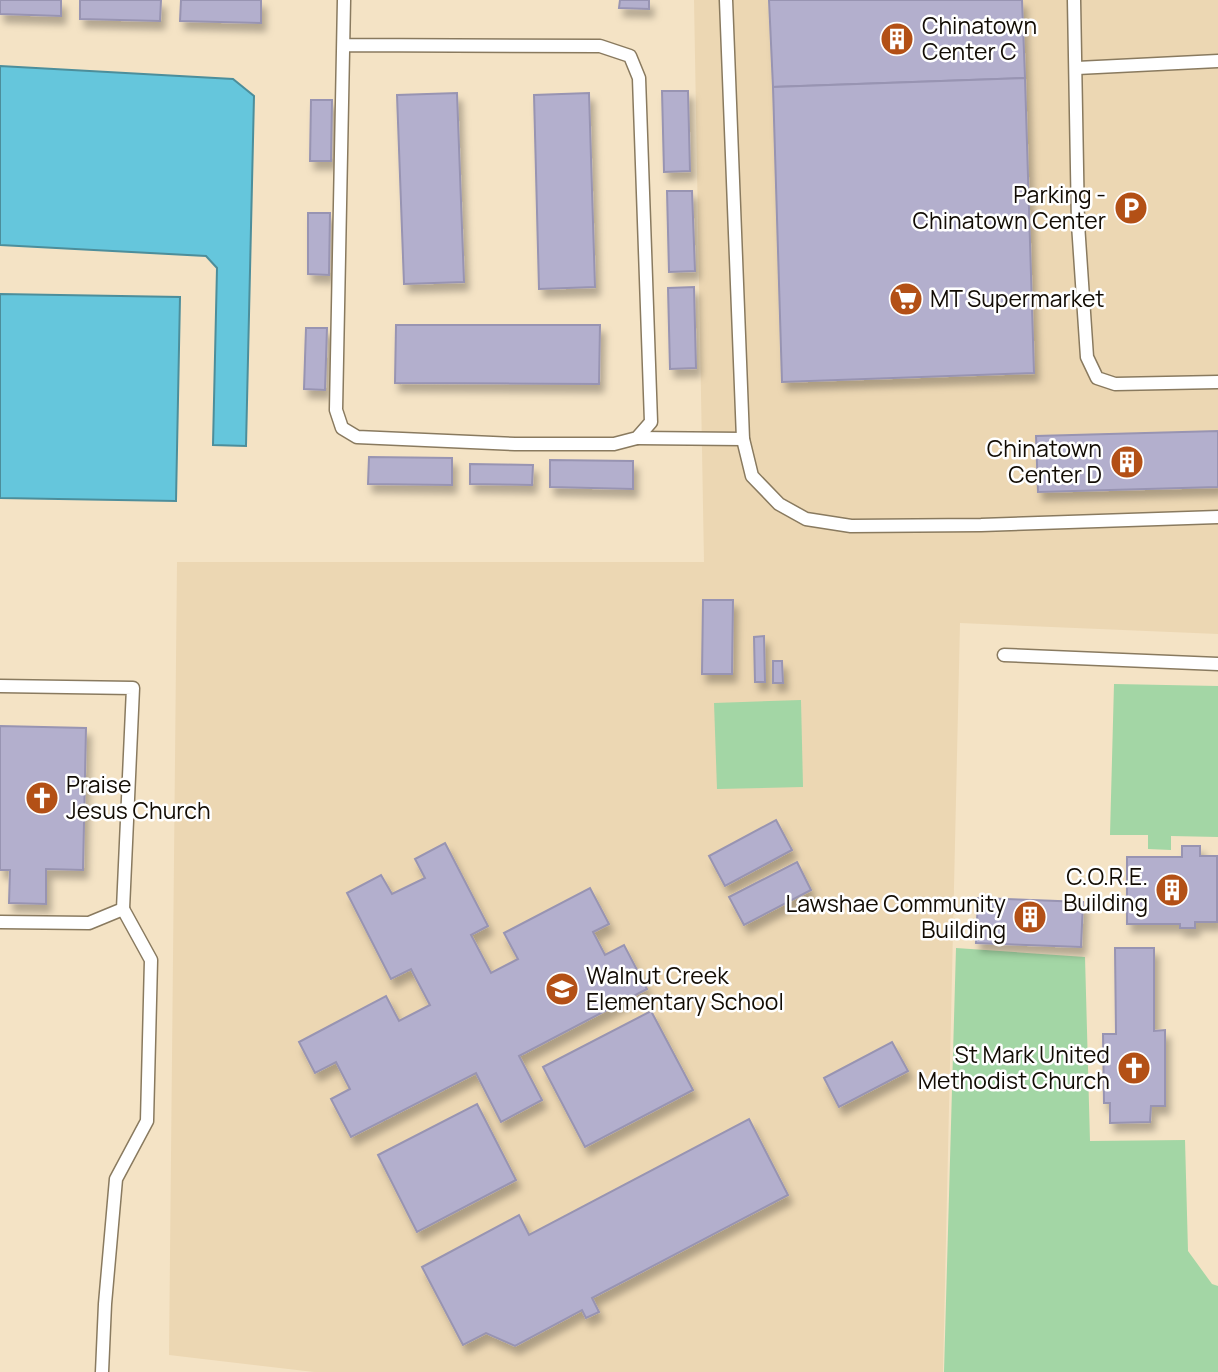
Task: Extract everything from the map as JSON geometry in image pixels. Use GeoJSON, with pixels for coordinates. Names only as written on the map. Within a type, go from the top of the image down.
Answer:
{"type":"FeatureCollection","features":[{"type":"Feature","properties":{"kind":"lane"},"geometry":{"type":"LineString","coordinates":[[344,0],[336,410],[342,428],[358,437],[515,444],[614,444],[637,438],[743,439]]}},
{"type":"Feature","properties":{"kind":"lane"},"geometry":{"type":"LineString","coordinates":[[726,0],[743,439],[752,476],[779,504],[806,519],[851,527],[1218,517]]}},
{"type":"Feature","properties":{"kind":"lane"},"geometry":{"type":"LineString","coordinates":[[1074,0],[1078,224],[1087,357],[1097,378],[1115,384],[1218,382]]}},
{"type":"Feature","properties":{"kind":"lane"},"geometry":{"type":"LineString","coordinates":[[344,45],[600,46],[631,56],[639,78],[651,422],[637,438]]}},
{"type":"Feature","properties":{"kind":"lane"},"geometry":{"type":"LineString","coordinates":[[1077,68],[1218,61]]}},
{"type":"Feature","properties":{"kind":"lane"},"geometry":{"type":"LineString","coordinates":[[1004,655],[1218,664]]}},
{"type":"Feature","properties":{"kind":"lane"},"geometry":{"type":"LineString","coordinates":[[0,686],[133,688],[123,909],[151,960],[147,1121],[116,1179],[104,1304],[102,1372]]}},
{"type":"Feature","properties":{"kind":"lane"},"geometry":{"type":"LineString","coordinates":[[0,922],[89,923],[123,909]]}},
{"type":"Feature","properties":{"kind":"shaded area","name":"Walnut Creek Elementary School"},"geometry":{"type":"Polygon","coordinates":[[[694,0],[1218,0],[1218,634],[960,623],[943,1372],[314,1372],[169,1355],[177,562],[704,562],[694,0]]]}},
{"type":"Feature","properties":{"kind":"green space"},"geometry":{"type":"Polygon","coordinates":[[[1114,684],[1218,686],[1218,837],[1171,836],[1171,850],[1148,849],[1148,835],[1110,835],[1114,684]]]}},
{"type":"Feature","properties":{"kind":"green space"},"geometry":{"type":"Polygon","coordinates":[[[801,700],[803,787],[717,789],[714,703],[801,700]]]}},
{"type":"Feature","properties":{"kind":"green space"},"geometry":{"type":"Polygon","coordinates":[[[956,948],[1085,957],[1090,1141],[1185,1140],[1188,1251],[1212,1284],[1218,1286],[1218,1372],[944,1372],[956,948]]]}},
{"type":"Feature","properties":{"kind":"water"},"geometry":{"type":"Polygon","coordinates":[[[0,66],[233,79],[254,96],[246,446],[213,445],[217,268],[206,256],[0,245],[0,66]]]}},
{"type":"Feature","properties":{"kind":"water"},"geometry":{"type":"Polygon","coordinates":[[[0,294],[180,297],[176,501],[0,498],[0,294]]]}},
{"type":"Feature","properties":{"kind":"building"},"geometry":{"type":"Polygon","coordinates":[[[0,0],[61,0],[61,16],[0,14],[0,0]]]}},
{"type":"Feature","properties":{"kind":"building"},"geometry":{"type":"Polygon","coordinates":[[[80,0],[161,0],[160,21],[80,19],[80,0]]]}},
{"type":"Feature","properties":{"kind":"building"},"geometry":{"type":"Polygon","coordinates":[[[181,0],[261,0],[261,23],[180,21],[181,0]]]}},
{"type":"Feature","properties":{"kind":"building"},"geometry":{"type":"Polygon","coordinates":[[[620,0],[649,0],[649,9],[619,8],[620,0]]]}},
{"type":"Feature","properties":{"kind":"building","name":"Chinatown Center C"},"geometry":{"type":"Polygon","coordinates":[[[769,0],[1022,0],[1025,78],[773,87],[769,0]]]}},
{"type":"Feature","properties":{"kind":"building","name":"MT Supermarket"},"geometry":{"type":"Polygon","coordinates":[[[1025,78],[1034,373],[782,382],[773,87],[1025,78]]]}},
{"type":"Feature","properties":{"kind":"building"},"geometry":{"type":"Polygon","coordinates":[[[662,91],[688,91],[690,171],[664,172],[662,91]]]}},
{"type":"Feature","properties":{"kind":"building"},"geometry":{"type":"Polygon","coordinates":[[[457,93],[464,282],[404,284],[397,95],[457,93]]]}},
{"type":"Feature","properties":{"kind":"building"},"geometry":{"type":"Polygon","coordinates":[[[589,93],[595,287],[539,289],[534,95],[589,93]]]}},
{"type":"Feature","properties":{"kind":"building"},"geometry":{"type":"Polygon","coordinates":[[[311,100],[332,100],[331,161],[310,161],[311,100]]]}},
{"type":"Feature","properties":{"kind":"building"},"geometry":{"type":"Polygon","coordinates":[[[667,191],[692,191],[695,271],[669,272],[667,191]]]}},
{"type":"Feature","properties":{"kind":"building"},"geometry":{"type":"Polygon","coordinates":[[[308,213],[330,213],[329,275],[308,274],[308,213]]]}},
{"type":"Feature","properties":{"kind":"building"},"geometry":{"type":"Polygon","coordinates":[[[694,287],[696,368],[670,369],[668,288],[694,287]]]}},
{"type":"Feature","properties":{"kind":"building"},"geometry":{"type":"Polygon","coordinates":[[[396,325],[600,325],[599,384],[395,383],[396,325]]]}},
{"type":"Feature","properties":{"kind":"building"},"geometry":{"type":"Polygon","coordinates":[[[306,328],[327,328],[325,390],[304,389],[306,328]]]}},
{"type":"Feature","properties":{"kind":"building","name":"Chinatown Center D"},"geometry":{"type":"Polygon","coordinates":[[[1218,431],[1218,487],[1038,492],[1036,436],[1218,431]]]}},
{"type":"Feature","properties":{"kind":"building"},"geometry":{"type":"Polygon","coordinates":[[[369,457],[452,458],[452,485],[368,484],[369,457]]]}},
{"type":"Feature","properties":{"kind":"building"},"geometry":{"type":"Polygon","coordinates":[[[550,460],[633,461],[633,489],[550,487],[550,460]]]}},
{"type":"Feature","properties":{"kind":"building"},"geometry":{"type":"Polygon","coordinates":[[[470,464],[533,465],[532,485],[470,484],[470,464]]]}},
{"type":"Feature","properties":{"kind":"building"},"geometry":{"type":"Polygon","coordinates":[[[703,600],[733,600],[732,674],[702,674],[703,600]]]}},
{"type":"Feature","properties":{"kind":"building"},"geometry":{"type":"Polygon","coordinates":[[[764,636],[765,682],[755,682],[754,637],[764,636]]]}},
{"type":"Feature","properties":{"kind":"building"},"geometry":{"type":"Polygon","coordinates":[[[773,661],[782,661],[783,683],[773,683],[773,661]]]}},
{"type":"Feature","properties":{"kind":"building","name":"Praise Jesus Church"},"geometry":{"type":"Polygon","coordinates":[[[0,726],[86,728],[83,870],[46,869],[46,904],[9,903],[10,870],[0,870],[0,726]]]}},
{"type":"Feature","properties":{"kind":"building"},"geometry":{"type":"Polygon","coordinates":[[[776,820],[792,850],[725,886],[709,856],[776,820]]]}},
{"type":"Feature","properties":{"kind":"building"},"geometry":{"type":"Polygon","coordinates":[[[445,843],[488,926],[471,935],[491,973],[518,959],[504,933],[590,888],[609,924],[593,932],[605,955],[624,945],[647,989],[519,1056],[542,1100],[501,1122],[476,1073],[351,1137],[331,1099],[350,1089],[336,1062],[315,1073],[299,1042],[386,996],[399,1021],[430,1005],[411,969],[391,979],[347,893],[381,875],[392,894],[425,878],[415,859],[445,843]]]}},
{"type":"Feature","properties":{"kind":"building","name":"C.O.R.E. Building"},"geometry":{"type":"Polygon","coordinates":[[[1182,846],[1200,846],[1200,856],[1217,856],[1217,922],[1195,922],[1195,928],[1180,928],[1180,924],[1127,924],[1127,857],[1182,857],[1182,846]]]}},
{"type":"Feature","properties":{"kind":"building"},"geometry":{"type":"Polygon","coordinates":[[[797,862],[811,890],[744,925],[729,897],[797,862]]]}},
{"type":"Feature","properties":{"kind":"building","name":"Lawshae Community Building"},"geometry":{"type":"Polygon","coordinates":[[[978,898],[1083,902],[1081,947],[976,943],[978,898]]]}},
{"type":"Feature","properties":{"kind":"building","name":"St Mark United Methodist Church"},"geometry":{"type":"Polygon","coordinates":[[[1115,948],[1154,948],[1154,1031],[1165,1030],[1165,1106],[1151,1106],[1150,1122],[1110,1123],[1110,1103],[1104,1103],[1103,1034],[1116,1034],[1115,948]]]}},
{"type":"Feature","properties":{"kind":"building"},"geometry":{"type":"Polygon","coordinates":[[[651,1011],[693,1090],[585,1147],[543,1067],[651,1011]]]}},
{"type":"Feature","properties":{"kind":"building"},"geometry":{"type":"Polygon","coordinates":[[[892,1042],[908,1071],[839,1107],[824,1078],[892,1042]]]}},
{"type":"Feature","properties":{"kind":"building"},"geometry":{"type":"Polygon","coordinates":[[[477,1104],[516,1180],[417,1232],[378,1155],[477,1104]]]}},
{"type":"Feature","properties":{"kind":"building"},"geometry":{"type":"Polygon","coordinates":[[[749,1119],[788,1195],[592,1298],[599,1312],[586,1318],[582,1310],[515,1346],[486,1333],[463,1345],[422,1267],[519,1215],[529,1235],[749,1119]]]}},
{"type":"Feature","properties":{"kind":"place","name":"Chinatown Center C"},"geometry":{"type":"Point","coordinates":[897,39]}},
{"type":"Feature","properties":{"kind":"place","name":"Parking - Chinatown Center"},"geometry":{"type":"Point","coordinates":[1131,208]}},
{"type":"Feature","properties":{"kind":"place","name":"MT Supermarket"},"geometry":{"type":"Point","coordinates":[906,299]}},
{"type":"Feature","properties":{"kind":"place","name":"Chinatown Center D"},"geometry":{"type":"Point","coordinates":[1127,462]}},
{"type":"Feature","properties":{"kind":"place","name":"Praise Jesus Church"},"geometry":{"type":"Point","coordinates":[42,798]}},
{"type":"Feature","properties":{"kind":"place","name":"C.O.R.E. Building"},"geometry":{"type":"Point","coordinates":[1172,890]}},
{"type":"Feature","properties":{"kind":"place","name":"Lawshae Community Building"},"geometry":{"type":"Point","coordinates":[1030,917]}},
{"type":"Feature","properties":{"kind":"place","name":"Walnut Creek Elementary School"},"geometry":{"type":"Point","coordinates":[562,989]}},
{"type":"Feature","properties":{"kind":"place","name":"St Mark United Methodist Church"},"geometry":{"type":"Point","coordinates":[1134,1068]}}]}
